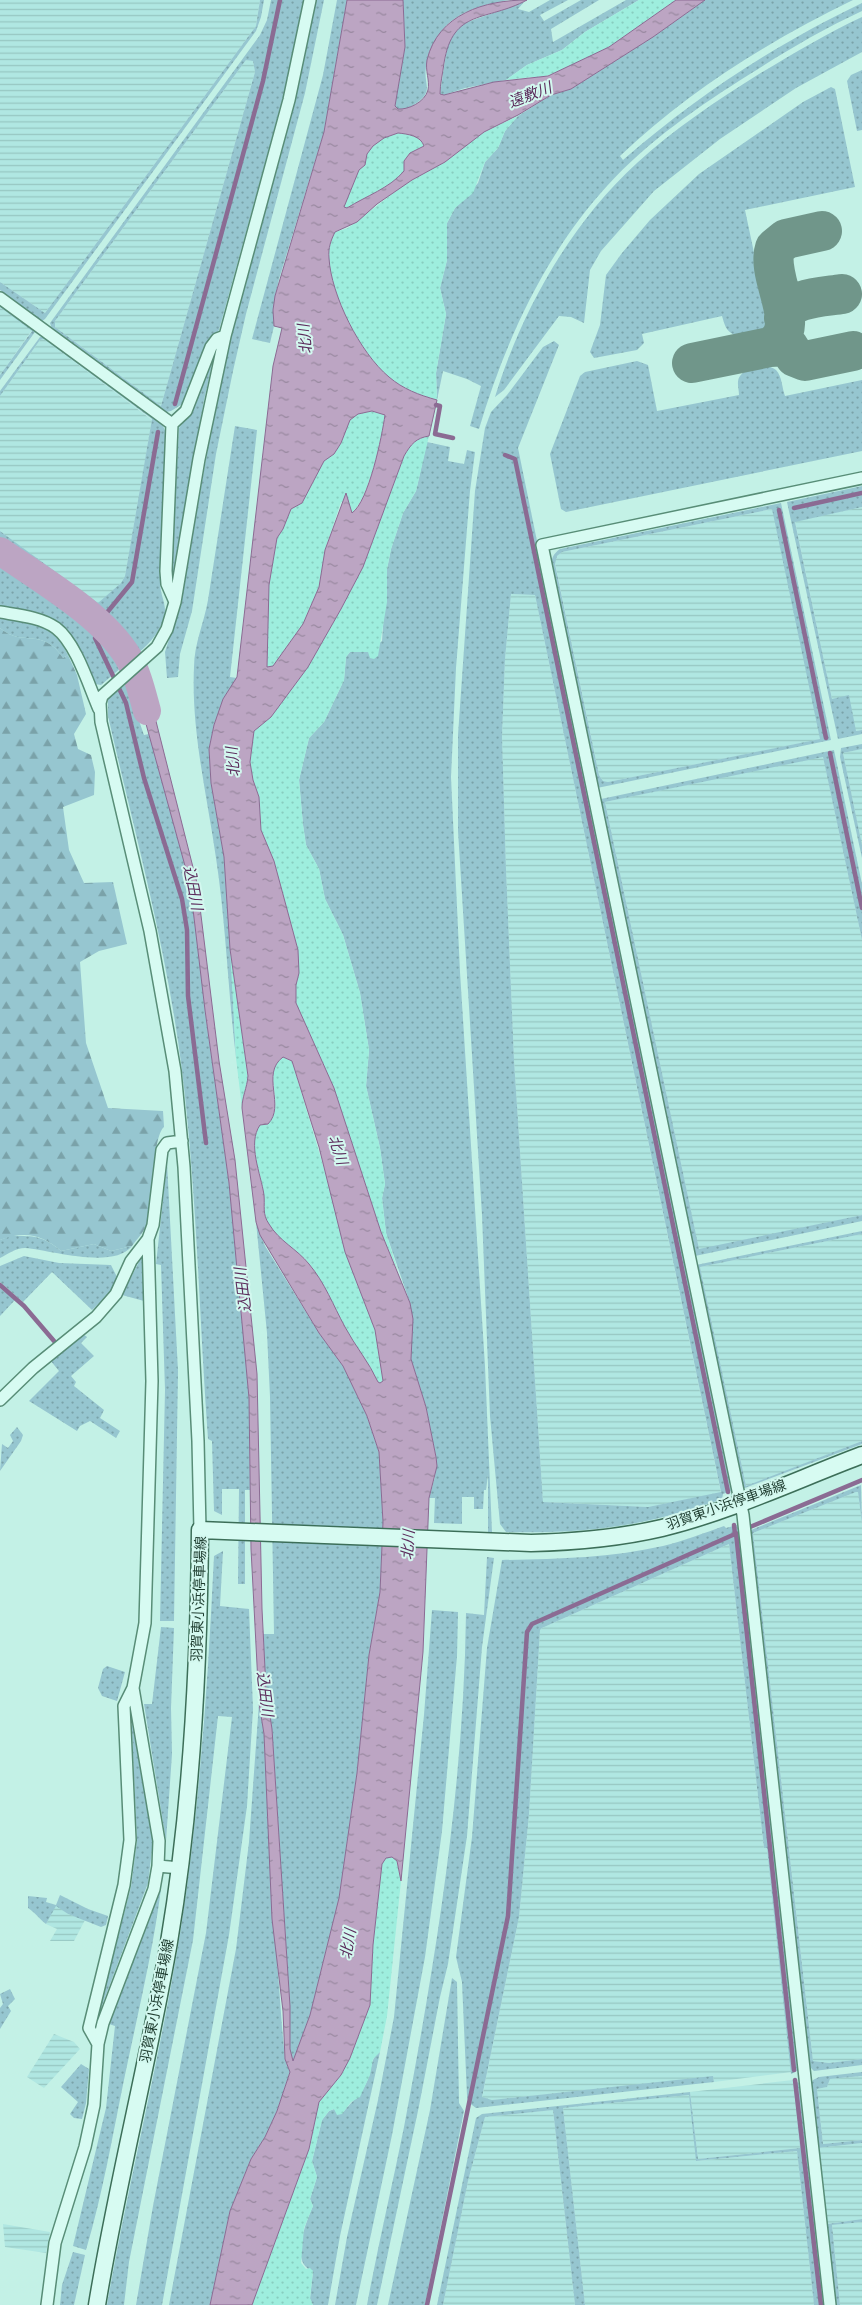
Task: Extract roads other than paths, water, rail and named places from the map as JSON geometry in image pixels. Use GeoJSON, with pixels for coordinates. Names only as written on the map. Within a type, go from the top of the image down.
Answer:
{"type":"FeatureCollection","features":[{"type":"Feature","properties":{"kind":"main road","name":"羽賀東小浜停車場線"},"geometry":{"type":"LineString","coordinates":[[97,2305],[168,1943],[180,1868],[197,1668],[200,1530],[482,1541],[561,1542],[612,1538],[687,1521],[862,1455]]}},
{"type":"Feature","properties":{"kind":"street"},"geometry":{"type":"LineString","coordinates":[[100,711],[102,696],[106,690],[163,639],[175,602],[199,459],[225,336],[289,100],[310,0]]}},
{"type":"Feature","properties":{"kind":"street"},"geometry":{"type":"LineString","coordinates":[[0,298],[172,424]]}},
{"type":"Feature","properties":{"kind":"street"},"geometry":{"type":"LineString","coordinates":[[175,602],[167,584],[166,571],[172,424],[186,411],[211,347],[217,339],[225,336]]}},
{"type":"Feature","properties":{"kind":"street"},"geometry":{"type":"LineString","coordinates":[[830,2305],[740,1502],[542,545],[862,478]]}},
{"type":"Feature","properties":{"kind":"street"},"geometry":{"type":"LineString","coordinates":[[0,612],[48,623],[62,634],[74,652],[100,711],[161,983],[175,1071],[182,1141],[198,1440],[200,1530]]}},
{"type":"Feature","properties":{"kind":"street"},"geometry":{"type":"LineString","coordinates":[[0,1400],[33,1368],[96,1317],[116,1294],[131,1261],[148,1239],[153,1225],[162,1150],[167,1143],[182,1141]]}},
{"type":"Feature","properties":{"kind":"street"},"geometry":{"type":"LineString","coordinates":[[47,2305],[55,2243],[85,2147],[94,2105],[98,2044],[103,2024],[154,1889],[158,1866],[159,1841],[134,1688],[145,1622],[147,1568],[152,1381],[148,1239]]}},
{"type":"Feature","properties":{"kind":"street"},"geometry":{"type":"LineString","coordinates":[[98,2044],[89,2028],[124,1885],[130,1840],[124,1706],[134,1688]]}},
{"type":"Feature","properties":{"kind":"street"},"geometry":{"type":"LineString","coordinates":[[158,1866],[180,1868]]}},
{"type":"Feature","properties":{"kind":"water"},"geometry":{"type":"Polygon","coordinates":[[[347,0],[403,0],[405,47],[395,106],[398,109],[420,102],[426,94],[428,90],[427,60],[433,44],[441,31],[465,13],[480,7],[495,3],[527,0],[512,7],[473,19],[455,33],[448,45],[440,94],[444,95],[494,82],[548,76],[609,47],[676,0],[705,0],[653,37],[571,89],[551,95],[518,115],[484,132],[445,162],[412,180],[377,204],[357,222],[335,232],[329,247],[331,273],[335,289],[341,306],[358,339],[378,367],[389,377],[418,394],[437,400],[429,436],[414,442],[404,456],[363,567],[308,667],[271,717],[254,731],[250,762],[253,780],[259,797],[261,830],[274,861],[298,950],[299,973],[296,985],[296,1003],[334,1088],[381,1232],[410,1303],[413,1319],[411,1359],[426,1407],[437,1466],[429,1498],[423,1652],[401,1881],[397,1861],[392,1857],[386,1858],[382,1864],[373,1945],[370,2005],[350,2058],[341,2075],[319,2102],[309,2149],[252,2305],[210,2305],[230,2211],[251,2159],[265,2137],[277,2111],[290,2072],[285,2059],[283,2011],[272,1919],[264,1734],[259,1703],[251,1549],[249,1398],[229,1183],[190,884],[143,713],[130,681],[143,670],[197,883],[219,1061],[235,1160],[257,1374],[262,1609],[266,1689],[272,1729],[290,2006],[290,2049],[293,2061],[310,2015],[339,1898],[357,1773],[369,1655],[380,1592],[383,1522],[379,1452],[367,1416],[343,1366],[319,1333],[260,1235],[256,1222],[242,1108],[248,1076],[230,949],[224,857],[211,783],[209,749],[214,725],[223,699],[237,677],[273,366],[282,328],[274,326],[273,310],[275,296],[324,132],[347,0]],[[398,133],[384,138],[373,146],[367,154],[365,165],[359,170],[344,207],[347,208],[392,182],[404,171],[404,161],[410,153],[424,146],[417,138],[398,133]],[[372,411],[358,414],[350,420],[341,443],[334,454],[324,461],[302,503],[291,509],[277,538],[269,585],[267,667],[273,666],[303,624],[319,587],[325,550],[346,493],[352,513],[364,496],[378,452],[385,415],[372,411]],[[283,1057],[276,1064],[273,1072],[275,1108],[273,1117],[268,1124],[260,1125],[255,1141],[256,1159],[264,1195],[265,1217],[273,1230],[315,1271],[349,1334],[380,1383],[383,1381],[375,1330],[345,1252],[319,1147],[292,1061],[283,1057]]]}},
{"type":"Feature","properties":{"kind":"waterway"},"geometry":{"type":"LineString","coordinates":[[175,404],[263,81],[280,0]]}},
{"type":"Feature","properties":{"kind":"waterway"},"geometry":{"type":"LineString","coordinates":[[436,405],[440,406],[435,434],[453,438]]}},
{"type":"Feature","properties":{"kind":"waterway"},"geometry":{"type":"LineString","coordinates":[[158,432],[132,582],[105,615],[95,638],[126,703],[144,778],[182,899],[187,930],[188,996],[206,1143]]}},
{"type":"Feature","properties":{"kind":"waterway"},"geometry":{"type":"LineString","coordinates":[[505,455],[515,459],[728,1492]]}},
{"type":"Feature","properties":{"kind":"waterway"},"geometry":{"type":"LineString","coordinates":[[794,508],[862,493]]}},
{"type":"Feature","properties":{"kind":"waterway"},"geometry":{"type":"LineString","coordinates":[[779,510],[826,738]]}},
{"type":"Feature","properties":{"kind":"waterway","name":"込田川"},"geometry":{"type":"LineString","coordinates":[[0,551],[87,612],[117,642],[128,657],[134,670],[147,711]]}},
{"type":"Feature","properties":{"kind":"waterway"},"geometry":{"type":"LineString","coordinates":[[830,753],[862,908]]}},
{"type":"Feature","properties":{"kind":"waterway"},"geometry":{"type":"LineString","coordinates":[[0,1285],[24,1306],[54,1341]]}},
{"type":"Feature","properties":{"kind":"waterway"},"geometry":{"type":"LineString","coordinates":[[750,1527],[862,1480]]}},
{"type":"Feature","properties":{"kind":"waterway"},"geometry":{"type":"LineString","coordinates":[[427,2305],[508,1916],[527,1632],[532,1624],[735,1534],[734,1525]]}},
{"type":"Feature","properties":{"kind":"waterway"},"geometry":{"type":"LineString","coordinates":[[736,1533],[794,2070]]}},
{"type":"Feature","properties":{"kind":"waterway"},"geometry":{"type":"LineString","coordinates":[[795,2080],[821,2305]]}},
{"type":"Feature","properties":{"kind":"water label","name":"遠敷川"},"geometry":{"type":"Point","coordinates":[530,95]}},
{"type":"Feature","properties":{"kind":"water label","name":"北川"},"geometry":{"type":"Point","coordinates":[305,339]}},
{"type":"Feature","properties":{"kind":"water label","name":"北川"},"geometry":{"type":"Point","coordinates":[233,762]}},
{"type":"Feature","properties":{"kind":"water label","name":"北川"},"geometry":{"type":"Point","coordinates":[338,1150]}},
{"type":"Feature","properties":{"kind":"water label","name":"北川"},"geometry":{"type":"Point","coordinates":[408,1545]}},
{"type":"Feature","properties":{"kind":"water label","name":"北川"},"geometry":{"type":"Point","coordinates":[348,1944]}}]}
